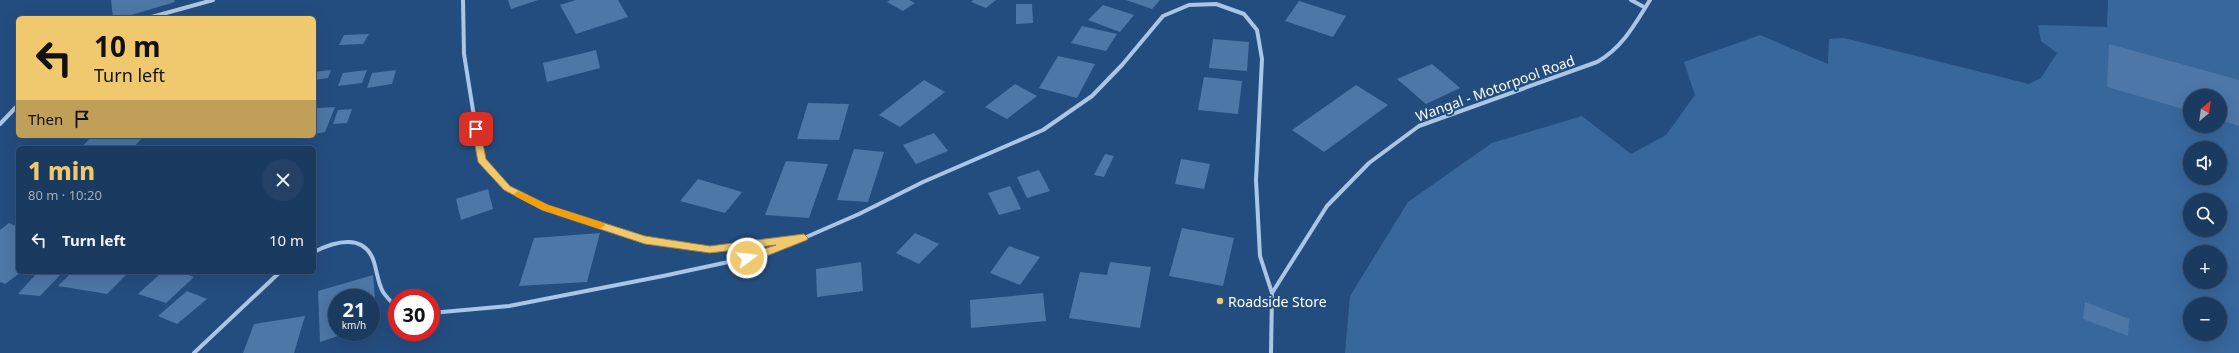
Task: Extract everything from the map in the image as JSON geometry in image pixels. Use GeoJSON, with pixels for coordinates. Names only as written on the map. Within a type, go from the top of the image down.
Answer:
{"type":"FeatureCollection","features":[{"type":"Feature","properties":{"kind":"street"},"geometry":{"type":"LineString","coordinates":[[155,16],[213,0]]}},
{"type":"Feature","properties":{"kind":"street"},"geometry":{"type":"LineString","coordinates":[[463,0],[464,54],[481,160],[507,188],[545,208],[645,240],[710,249],[804,238]]}},
{"type":"Feature","properties":{"kind":"street"},"geometry":{"type":"LineString","coordinates":[[1631,0],[1644,7]]}},
{"type":"Feature","properties":{"kind":"street","name":"Wangal - Motorpool Road"},"geometry":{"type":"LineString","coordinates":[[1272,294],[1327,206],[1369,163],[1419,126],[1597,62],[1609,55],[1625,40],[1644,7],[1650,0]]}},
{"type":"Feature","properties":{"kind":"street"},"geometry":{"type":"LineString","coordinates":[[440,312],[509,306],[656,277],[761,255],[804,238],[859,214],[923,182],[1043,130],[1092,96],[1122,65],[1163,16],[1189,5],[1216,4],[1244,14],[1257,30],[1262,59],[1256,180],[1260,256],[1272,294],[1272,353]]}},
{"type":"Feature","properties":{"kind":"street"},"geometry":{"type":"LineString","coordinates":[[0,124],[16,107]]}},
{"type":"Feature","properties":{"kind":"street"},"geometry":{"type":"LineString","coordinates":[[316,251],[330,244],[347,240],[361,244],[372,257],[383,292],[388,298]]}},
{"type":"Feature","properties":{"kind":"street"},"geometry":{"type":"LineString","coordinates":[[194,353],[278,274]]}},
{"type":"Feature","properties":{"kind":"shaded area"},"geometry":{"type":"Polygon","coordinates":[[[2108,0],[2239,0],[2239,353],[1345,353],[1350,296],[1408,202],[1492,143],[1582,116],[1631,154],[1666,135],[1695,95],[1684,62],[1760,35],[1828,64],[1829,39],[1844,38],[2029,84],[2041,78],[2057,53],[2041,41],[2038,25],[2107,27],[2108,0]]]}},
{"type":"Feature","properties":{"kind":"building"},"geometry":{"type":"Polygon","coordinates":[[[111,0],[174,0],[175,2],[128,16],[113,16],[111,0]]]}},
{"type":"Feature","properties":{"kind":"building"},"geometry":{"type":"Polygon","coordinates":[[[508,0],[538,0],[511,9],[508,0]]]}},
{"type":"Feature","properties":{"kind":"building"},"geometry":{"type":"Polygon","coordinates":[[[576,0],[618,0],[628,17],[576,34],[560,5],[576,0]]]}},
{"type":"Feature","properties":{"kind":"building"},"geometry":{"type":"Polygon","coordinates":[[[890,0],[909,0],[915,3],[903,11],[887,2],[890,0]]]}},
{"type":"Feature","properties":{"kind":"building"},"geometry":{"type":"Polygon","coordinates":[[[973,0],[996,0],[986,8],[971,2],[973,0]]]}},
{"type":"Feature","properties":{"kind":"building"},"geometry":{"type":"Polygon","coordinates":[[[1126,0],[1160,0],[1152,9],[1126,0]]]}},
{"type":"Feature","properties":{"kind":"building"},"geometry":{"type":"Polygon","coordinates":[[[1299,1],[1346,16],[1333,37],[1285,21],[1299,1]]]}},
{"type":"Feature","properties":{"kind":"building"},"geometry":{"type":"Polygon","coordinates":[[[1016,4],[1032,4],[1033,23],[1016,24],[1016,4]]]}},
{"type":"Feature","properties":{"kind":"building"},"geometry":{"type":"Polygon","coordinates":[[[1103,5],[1134,15],[1120,32],[1088,20],[1103,5]]]}},
{"type":"Feature","properties":{"kind":"building"},"geometry":{"type":"Polygon","coordinates":[[[1082,26],[1117,34],[1106,51],[1071,43],[1082,26]]]}},
{"type":"Feature","properties":{"kind":"building"},"geometry":{"type":"Polygon","coordinates":[[[369,34],[363,44],[339,45],[344,35],[369,34]]]}},
{"type":"Feature","properties":{"kind":"building"},"geometry":{"type":"Polygon","coordinates":[[[1213,39],[1249,42],[1247,71],[1209,68],[1213,39]]]}},
{"type":"Feature","properties":{"kind":"building"},"geometry":{"type":"Polygon","coordinates":[[[2109,44],[2239,80],[2239,126],[2227,122],[2227,89],[2183,89],[2183,109],[2107,87],[2109,44]]]}},
{"type":"Feature","properties":{"kind":"building"},"geometry":{"type":"Polygon","coordinates":[[[596,50],[600,68],[547,82],[543,63],[596,50]]]}},
{"type":"Feature","properties":{"kind":"building"},"geometry":{"type":"Polygon","coordinates":[[[1058,56],[1095,64],[1077,98],[1039,88],[1058,56]]]}},
{"type":"Feature","properties":{"kind":"building"},"geometry":{"type":"Polygon","coordinates":[[[1432,64],[1460,88],[1426,104],[1397,79],[1432,64]]]}},
{"type":"Feature","properties":{"kind":"building"},"geometry":{"type":"Polygon","coordinates":[[[331,70],[328,78],[316,80],[316,72],[331,70]]]}},
{"type":"Feature","properties":{"kind":"building"},"geometry":{"type":"Polygon","coordinates":[[[367,70],[362,83],[338,86],[343,73],[367,70]]]}},
{"type":"Feature","properties":{"kind":"building"},"geometry":{"type":"Polygon","coordinates":[[[396,70],[392,84],[367,88],[372,73],[396,70]]]}},
{"type":"Feature","properties":{"kind":"building"},"geometry":{"type":"Polygon","coordinates":[[[1204,77],[1242,81],[1238,114],[1198,110],[1204,77]]]}},
{"type":"Feature","properties":{"kind":"building"},"geometry":{"type":"Polygon","coordinates":[[[924,80],[945,92],[900,127],[879,115],[924,80]]]}},
{"type":"Feature","properties":{"kind":"building"},"geometry":{"type":"Polygon","coordinates":[[[1015,84],[1037,96],[1007,119],[985,107],[1015,84]]]}},
{"type":"Feature","properties":{"kind":"building"},"geometry":{"type":"Polygon","coordinates":[[[1356,85],[1388,105],[1324,152],[1292,130],[1356,85]]]}},
{"type":"Feature","properties":{"kind":"building"},"geometry":{"type":"Polygon","coordinates":[[[808,103],[849,104],[839,140],[797,139],[808,103]]]}},
{"type":"Feature","properties":{"kind":"building"},"geometry":{"type":"Polygon","coordinates":[[[335,107],[325,132],[316,134],[316,110],[317,108],[335,107]]]}},
{"type":"Feature","properties":{"kind":"building"},"geometry":{"type":"Polygon","coordinates":[[[352,109],[347,123],[333,124],[338,110],[352,109]]]}},
{"type":"Feature","properties":{"kind":"building"},"geometry":{"type":"Polygon","coordinates":[[[934,133],[948,151],[916,164],[903,145],[934,133]]]}},
{"type":"Feature","properties":{"kind":"building"},"geometry":{"type":"Polygon","coordinates":[[[90,138],[142,138],[135,146],[83,146],[90,138]]]}},
{"type":"Feature","properties":{"kind":"building"},"geometry":{"type":"Polygon","coordinates":[[[854,149],[884,152],[868,202],[837,200],[854,149]]]}},
{"type":"Feature","properties":{"kind":"building"},"geometry":{"type":"Polygon","coordinates":[[[1105,154],[1114,156],[1104,177],[1094,175],[1105,154]]]}},
{"type":"Feature","properties":{"kind":"building"},"geometry":{"type":"Polygon","coordinates":[[[1181,159],[1210,164],[1204,189],[1175,184],[1181,159]]]}},
{"type":"Feature","properties":{"kind":"building"},"geometry":{"type":"Polygon","coordinates":[[[786,161],[828,164],[809,218],[765,215],[786,161]]]}},
{"type":"Feature","properties":{"kind":"building"},"geometry":{"type":"Polygon","coordinates":[[[1039,170],[1050,191],[1027,198],[1017,177],[1039,170]]]}},
{"type":"Feature","properties":{"kind":"building"},"geometry":{"type":"Polygon","coordinates":[[[698,179],[742,192],[725,213],[680,201],[698,179]]]}},
{"type":"Feature","properties":{"kind":"building"},"geometry":{"type":"Polygon","coordinates":[[[1010,186],[1021,209],[999,215],[988,193],[1010,186]]]}},
{"type":"Feature","properties":{"kind":"building"},"geometry":{"type":"Polygon","coordinates":[[[488,189],[493,209],[461,220],[456,199],[488,189]]]}},
{"type":"Feature","properties":{"kind":"building"},"geometry":{"type":"Polygon","coordinates":[[[9,223],[16,226],[16,274],[18,274],[5,284],[0,282],[0,230],[9,223]]]}},
{"type":"Feature","properties":{"kind":"building"},"geometry":{"type":"Polygon","coordinates":[[[1182,228],[1234,238],[1223,286],[1169,276],[1182,228]]]}},
{"type":"Feature","properties":{"kind":"building"},"geometry":{"type":"Polygon","coordinates":[[[600,233],[587,282],[519,286],[534,238],[600,233]]]}},
{"type":"Feature","properties":{"kind":"building"},"geometry":{"type":"Polygon","coordinates":[[[915,233],[939,244],[919,264],[896,253],[915,233]]]}},
{"type":"Feature","properties":{"kind":"building"},"geometry":{"type":"Polygon","coordinates":[[[1009,246],[1040,257],[1020,285],[990,273],[1009,246]]]}},
{"type":"Feature","properties":{"kind":"building"},"geometry":{"type":"Polygon","coordinates":[[[861,262],[863,291],[817,297],[816,269],[861,262]]]}},
{"type":"Feature","properties":{"kind":"building"},"geometry":{"type":"Polygon","coordinates":[[[1110,262],[1151,267],[1140,328],[1069,318],[1080,272],[1107,275],[1110,262]]]}},
{"type":"Feature","properties":{"kind":"building"},"geometry":{"type":"Polygon","coordinates":[[[36,274],[61,274],[40,296],[18,294],[36,274]]]}},
{"type":"Feature","properties":{"kind":"building"},"geometry":{"type":"Polygon","coordinates":[[[70,274],[127,274],[107,294],[58,286],[70,274]]]}},
{"type":"Feature","properties":{"kind":"building"},"geometry":{"type":"Polygon","coordinates":[[[160,274],[186,274],[194,277],[166,303],[138,294],[160,274]]]}},
{"type":"Feature","properties":{"kind":"building"},"geometry":{"type":"Polygon","coordinates":[[[373,275],[374,289],[328,289],[328,339],[320,342],[318,291],[373,275]]]}},
{"type":"Feature","properties":{"kind":"building"},"geometry":{"type":"Polygon","coordinates":[[[187,291],[207,299],[177,324],[158,316],[187,291]]]}},
{"type":"Feature","properties":{"kind":"building"},"geometry":{"type":"Polygon","coordinates":[[[1043,293],[1046,321],[971,328],[970,300],[1043,293]]]}},
{"type":"Feature","properties":{"kind":"building"},"geometry":{"type":"Polygon","coordinates":[[[2085,302],[2129,319],[2128,336],[2083,319],[2085,302]]]}},
{"type":"Feature","properties":{"kind":"building"},"geometry":{"type":"Polygon","coordinates":[[[305,316],[294,353],[243,353],[254,324],[305,316]]]}},
{"type":"Feature","properties":{"kind":"slow traffic"},"geometry":{"type":"LineString","coordinates":[[518,194],[545,208],[600,225]]}},
{"type":"Feature","properties":{"kind":"place","name":"Roadside Store"},"geometry":{"type":"Point","coordinates":[1220,301]}},
{"type":"Feature","properties":{"kind":"route"},"geometry":{"type":"LineString","coordinates":[[476,129],[481,160],[507,188],[545,208],[645,240],[710,249],[804,238],[761,255],[747,258]]}}]}
